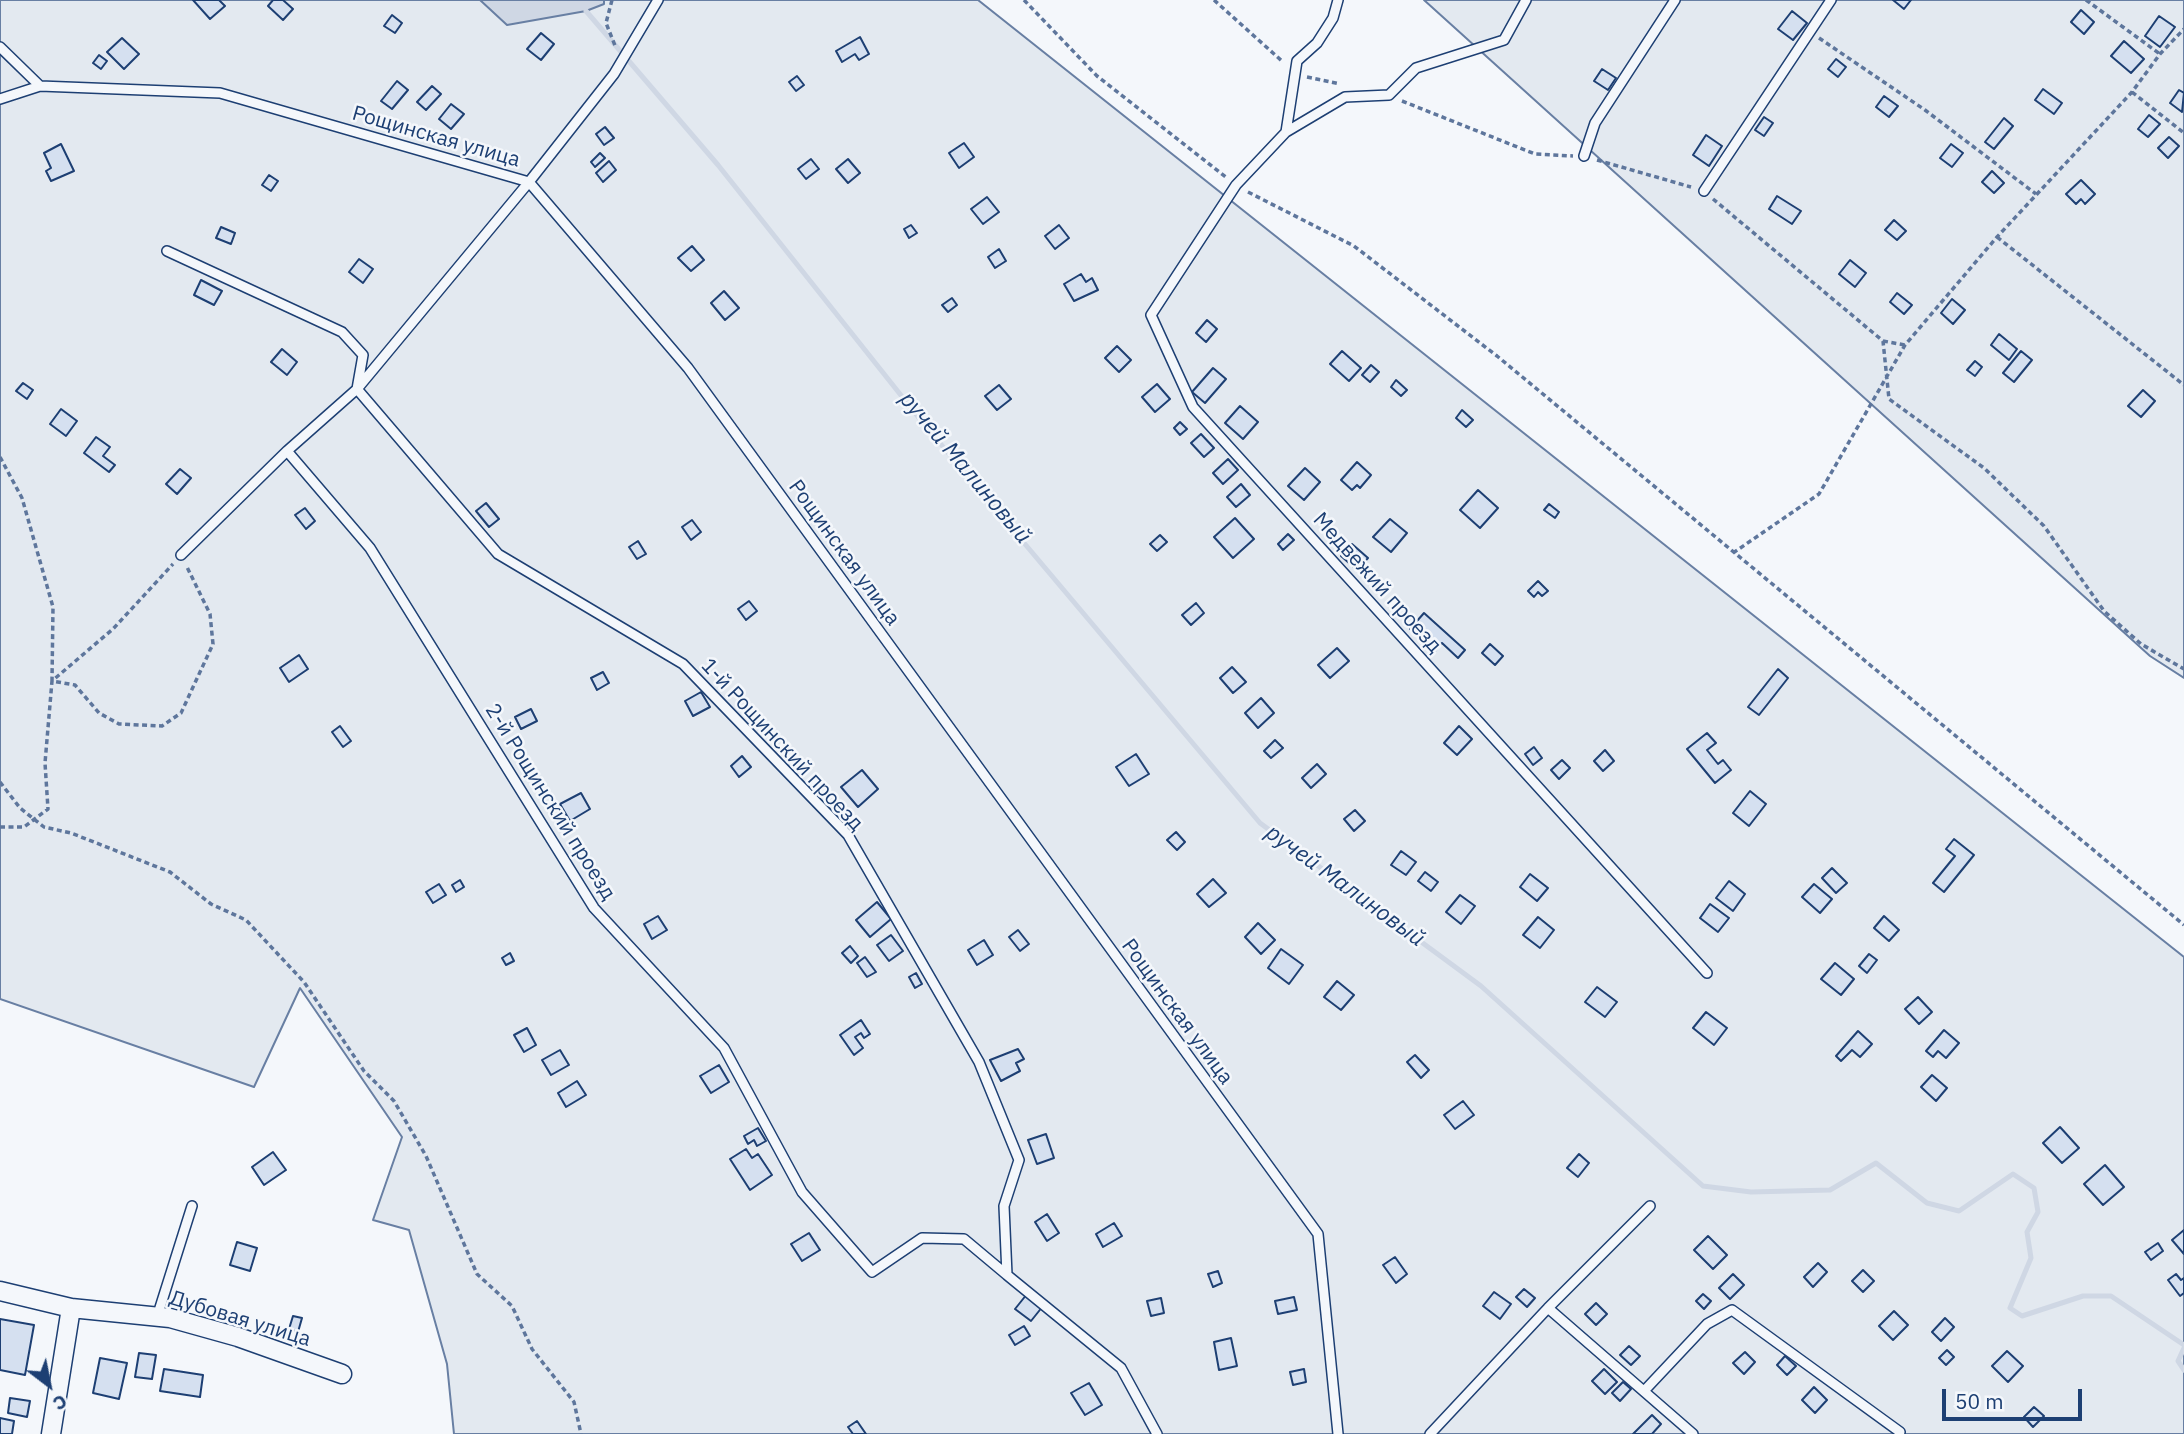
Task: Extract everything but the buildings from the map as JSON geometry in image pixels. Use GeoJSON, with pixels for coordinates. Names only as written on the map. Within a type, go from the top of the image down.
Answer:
{"type":"FeatureCollection","features":[{"type":"Feature","properties":{"kind":"street","name":"Дубовая улица"},"geometry":{"type":"LineString","coordinates":[[0,1291],[71,1308],[157,1317],[238,1337],[342,1374]]}},
{"type":"Feature","properties":{"kind":"street"},"geometry":{"type":"LineString","coordinates":[[51,1434],[71,1308]]}},
{"type":"Feature","properties":{"kind":"lane"},"geometry":{"type":"LineString","coordinates":[[181,555],[287,451],[357,389],[529,182],[614,74],[658,0]]}},
{"type":"Feature","properties":{"kind":"lane"},"geometry":{"type":"LineString","coordinates":[[1286,132],[1297,61],[1317,43],[1333,18],[1338,0]]}},
{"type":"Feature","properties":{"kind":"lane"},"geometry":{"type":"LineString","coordinates":[[1236,186],[1286,132],[1345,97],[1388,95],[1416,68],[1504,40],[1526,0]]}},
{"type":"Feature","properties":{"kind":"lane"},"geometry":{"type":"LineString","coordinates":[[1584,156],[1595,123],[1675,0]]}},
{"type":"Feature","properties":{"kind":"lane"},"geometry":{"type":"LineString","coordinates":[[1704,191],[1832,0]]}},
{"type":"Feature","properties":{"kind":"lane"},"geometry":{"type":"LineString","coordinates":[[0,47],[40,86]]}},
{"type":"Feature","properties":{"kind":"lane","name":"Рощинская улица"},"geometry":{"type":"LineString","coordinates":[[0,99],[40,86],[219,93],[529,182],[688,368],[1318,1234],[1338,1434]]}},
{"type":"Feature","properties":{"kind":"lane","name":"Медвежий проезд"},"geometry":{"type":"LineString","coordinates":[[1236,186],[1151,314],[1193,407],[1707,972]]}},
{"type":"Feature","properties":{"kind":"lane"},"geometry":{"type":"LineString","coordinates":[[167,251],[342,332],[363,355],[357,389]]}},
{"type":"Feature","properties":{"kind":"lane","name":"1-й Рощинский проезд"},"geometry":{"type":"LineString","coordinates":[[357,389],[499,554],[683,664],[848,835],[979,1062],[1019,1160],[1004,1206],[1007,1275]]}},
{"type":"Feature","properties":{"kind":"lane","name":"2-й Рощинский проезд"},"geometry":{"type":"LineString","coordinates":[[287,451],[370,548],[594,908],[724,1048],[802,1192],[872,1272],[922,1238],[964,1239],[1007,1275]]}},
{"type":"Feature","properties":{"kind":"lane"},"geometry":{"type":"LineString","coordinates":[[157,1317],[192,1206]]}},
{"type":"Feature","properties":{"kind":"lane"},"geometry":{"type":"LineString","coordinates":[[1430,1434],[1548,1308],[1650,1206]]}},
{"type":"Feature","properties":{"kind":"lane"},"geometry":{"type":"LineString","coordinates":[[1007,1275],[1121,1368],[1157,1434]]}},
{"type":"Feature","properties":{"kind":"lane"},"geometry":{"type":"LineString","coordinates":[[1548,1308],[1693,1434]]}},
{"type":"Feature","properties":{"kind":"lane"},"geometry":{"type":"LineString","coordinates":[[1643,1391],[1707,1324],[1732,1310],[1900,1432]]}},
{"type":"Feature","properties":{"kind":"path"},"geometry":{"type":"LineString","coordinates":[[612,0],[606,23],[617,52],[614,74]]}},
{"type":"Feature","properties":{"kind":"path"},"geometry":{"type":"LineString","coordinates":[[1024,0],[1097,76],[1236,186],[1354,246],[1497,356],[2184,925]]}},
{"type":"Feature","properties":{"kind":"path"},"geometry":{"type":"LineString","coordinates":[[1214,0],[1297,74],[1349,86]]}},
{"type":"Feature","properties":{"kind":"path"},"geometry":{"type":"LineString","coordinates":[[2086,0],[2160,54]]}},
{"type":"Feature","properties":{"kind":"path"},"geometry":{"type":"LineString","coordinates":[[1733,553],[1819,494],[1905,345],[1997,237],[2132,92],[2160,54],[2184,29]]}},
{"type":"Feature","properties":{"kind":"path"},"geometry":{"type":"LineString","coordinates":[[1811,33],[1925,110],[2036,194]]}},
{"type":"Feature","properties":{"kind":"path"},"geometry":{"type":"LineString","coordinates":[[2132,92],[2184,133]]}},
{"type":"Feature","properties":{"kind":"path"},"geometry":{"type":"LineString","coordinates":[[1388,95],[1535,154],[1584,156],[1704,191],[1883,341],[1905,345]]}},
{"type":"Feature","properties":{"kind":"path"},"geometry":{"type":"LineString","coordinates":[[1997,237],[2184,385]]}},
{"type":"Feature","properties":{"kind":"path"},"geometry":{"type":"LineString","coordinates":[[1883,341],[1889,399],[1984,468],[2044,526],[2104,611],[2141,644],[2184,669]]}},
{"type":"Feature","properties":{"kind":"path"},"geometry":{"type":"LineString","coordinates":[[0,457],[22,498],[53,607],[52,681],[45,763],[48,809],[24,827],[0,827]]}},
{"type":"Feature","properties":{"kind":"path"},"geometry":{"type":"LineString","coordinates":[[181,555],[210,614],[213,644],[181,713],[162,726],[119,724],[99,713],[75,685],[52,681],[113,629],[181,555]]}},
{"type":"Feature","properties":{"kind":"path"},"geometry":{"type":"LineString","coordinates":[[0,782],[20,808],[44,827],[71,833],[170,872],[211,904],[246,920],[304,982],[364,1071],[394,1101],[426,1156],[477,1274],[512,1306],[532,1349],[574,1402],[581,1434]]}},
{"type":"Feature","properties":{"kind":"shaded area"},"geometry":{"type":"Polygon","coordinates":[[[0,0],[978,0],[2184,957],[2184,1434],[454,1434],[447,1364],[409,1230],[373,1220],[402,1137],[300,988],[254,1087],[0,999],[0,0]]]}},
{"type":"Feature","properties":{"kind":"shaded area"},"geometry":{"type":"Polygon","coordinates":[[[480,0],[604,0],[604,4],[586,11],[507,25],[480,0]]]}},
{"type":"Feature","properties":{"kind":"shaded area"},"geometry":{"type":"Polygon","coordinates":[[[1424,0],[2184,0],[2184,678],[2150,656],[1424,0]]]}},
{"type":"Feature","properties":{"kind":"waterway","name":"ручей Малиновый"},"geometry":{"type":"LineString","coordinates":[[586,11],[718,165],[923,423],[1260,823],[1481,986],[1703,1186],[1751,1192],[1830,1190],[1876,1163],[1927,1203],[1959,1211],[2013,1174],[2034,1188],[2038,1212],[2027,1232],[2031,1258],[2010,1308],[2022,1316],[2083,1296],[2111,1296],[2184,1345]]}},
{"type":"Feature","properties":{"kind":"waterway","name":"ручей Малиновый"},"geometry":{"type":"LineString","coordinates":[[2184,1348],[2178,1361],[2184,1370]]}}]}
